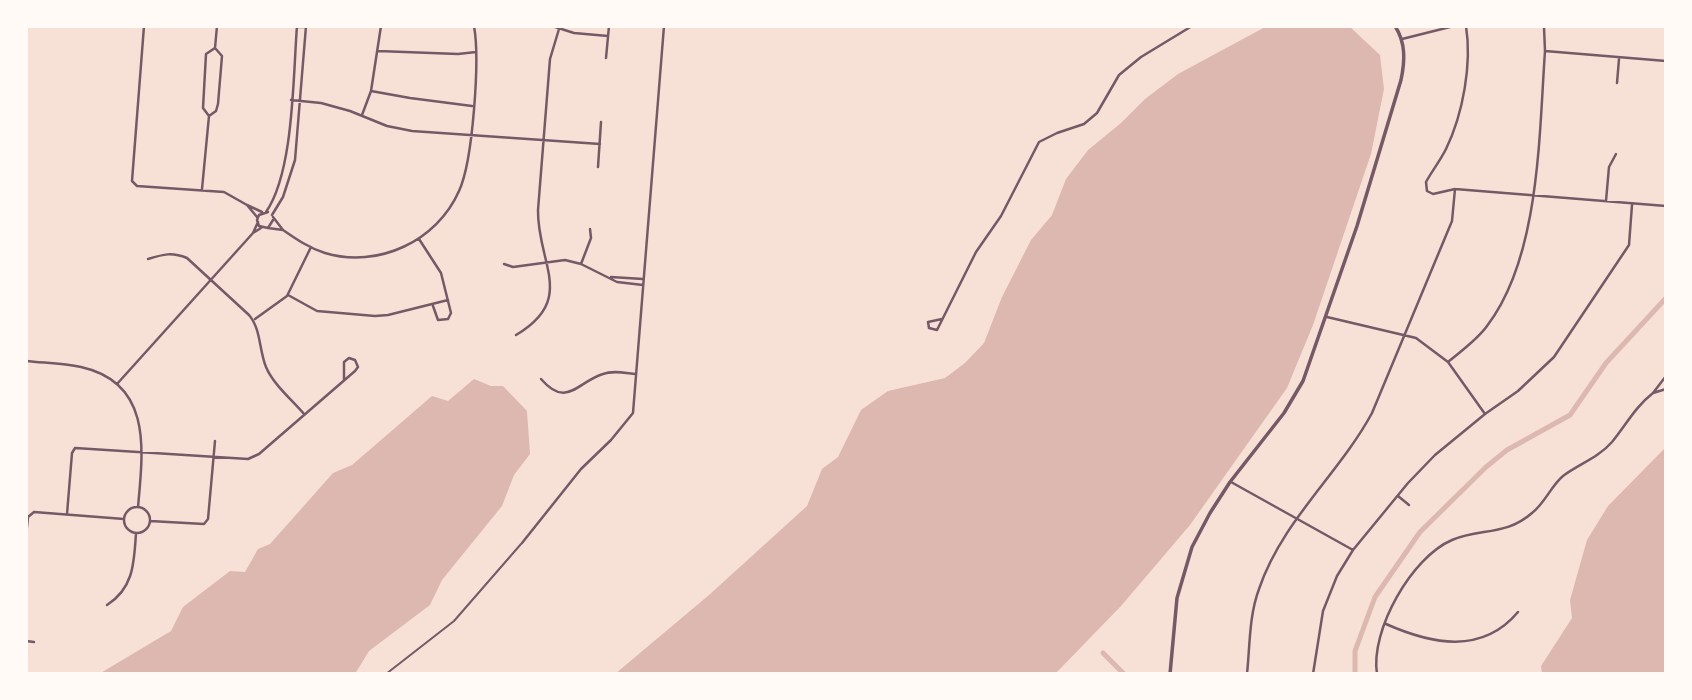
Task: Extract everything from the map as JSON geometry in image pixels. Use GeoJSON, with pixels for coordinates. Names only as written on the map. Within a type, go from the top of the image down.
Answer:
{"type":"FeatureCollection","features":[{"type":"Feature","properties":{"kind":"street"},"geometry":{"type":"LineString","coordinates":[[144,26],[132,181],[137,186],[224,192],[272,215]]}},
{"type":"Feature","properties":{"kind":"street"},"geometry":{"type":"LineString","coordinates":[[209,116],[216,111],[218,104],[222,56],[215,48],[217,26]]}},
{"type":"Feature","properties":{"kind":"street"},"geometry":{"type":"LineString","coordinates":[[116,385],[253,233],[258,220],[276,194],[286,163],[297,27],[332,26]]}},
{"type":"Feature","properties":{"kind":"street"},"geometry":{"type":"LineString","coordinates":[[362,116],[372,91],[381,26]]}},
{"type":"Feature","properties":{"kind":"street"},"geometry":{"type":"LineString","coordinates":[[306,27],[295,160],[291,177],[272,215],[273,220],[283,230],[311,247],[339,256],[368,257],[394,251],[419,239],[444,215],[459,192],[467,164],[470,134],[476,52],[474,26]]}},
{"type":"Feature","properties":{"kind":"street"},"geometry":{"type":"LineString","coordinates":[[551,26],[574,33],[608,36]]}},
{"type":"Feature","properties":{"kind":"street"},"geometry":{"type":"LineString","coordinates":[[606,58],[609,26]]}},
{"type":"Feature","properties":{"kind":"street"},"geometry":{"type":"LineString","coordinates":[[522,543],[581,469],[634,413],[664,26]]}},
{"type":"Feature","properties":{"kind":"street"},"geometry":{"type":"LineString","coordinates":[[942,319],[976,252],[1001,216],[1039,142],[1057,132],[1084,124],[1097,113],[1119,75],[1141,57],[1192,26]]}},
{"type":"Feature","properties":{"kind":"street"},"geometry":{"type":"LineString","coordinates":[[1170,674],[1175,614],[1182,579],[1198,537],[1230,482],[1293,401],[1327,317],[1401,80],[1404,66],[1402,39],[1395,26]]}},
{"type":"Feature","properties":{"kind":"street"},"geometry":{"type":"LineString","coordinates":[[1402,39],[1454,26]]}},
{"type":"Feature","properties":{"kind":"street"},"geometry":{"type":"LineString","coordinates":[[1466,26],[1469,67],[1462,97],[1448,146],[1425,185],[1427,191],[1433,194],[1455,190],[1666,206]]}},
{"type":"Feature","properties":{"kind":"street"},"geometry":{"type":"LineString","coordinates":[[1448,362],[1482,334],[1500,307],[1524,246],[1534,196],[1545,51],[1544,27],[1541,26]]}},
{"type":"Feature","properties":{"kind":"street"},"geometry":{"type":"LineString","coordinates":[[516,335],[534,324],[547,306],[550,290],[538,217],[550,60],[559,29]]}},
{"type":"Feature","properties":{"kind":"street"},"geometry":{"type":"LineString","coordinates":[[202,191],[209,116],[203,108],[204,73],[206,54],[215,48]]}},
{"type":"Feature","properties":{"kind":"street"},"geometry":{"type":"LineString","coordinates":[[378,51],[458,54],[476,52]]}},
{"type":"Feature","properties":{"kind":"street"},"geometry":{"type":"LineString","coordinates":[[1545,51],[1666,61]]}},
{"type":"Feature","properties":{"kind":"street"},"geometry":{"type":"LineString","coordinates":[[1617,83],[1619,58]]}},
{"type":"Feature","properties":{"kind":"street"},"geometry":{"type":"LineString","coordinates":[[372,91],[472,106]]}},
{"type":"Feature","properties":{"kind":"street"},"geometry":{"type":"LineString","coordinates":[[291,100],[321,103],[387,126],[412,131],[600,144]]}},
{"type":"Feature","properties":{"kind":"street"},"geometry":{"type":"LineString","coordinates":[[598,166],[601,122]]}},
{"type":"Feature","properties":{"kind":"street"},"geometry":{"type":"LineString","coordinates":[[1606,201],[1609,167],[1616,154]]}},
{"type":"Feature","properties":{"kind":"street"},"geometry":{"type":"LineString","coordinates":[[1247,674],[1251,621],[1258,589],[1268,566],[1296,519],[1366,425],[1452,221],[1455,190]]}},
{"type":"Feature","properties":{"kind":"street"},"geometry":{"type":"LineString","coordinates":[[247,205],[263,228]]}},
{"type":"Feature","properties":{"kind":"street"},"geometry":{"type":"LineString","coordinates":[[1313,674],[1315,647],[1323,611],[1337,576],[1353,551],[1435,455],[1485,414],[1528,384],[1554,357],[1629,245],[1632,205]]}},
{"type":"Feature","properties":{"kind":"street"},"geometry":{"type":"LineString","coordinates":[[268,228],[273,220]]}},
{"type":"Feature","properties":{"kind":"street"},"geometry":{"type":"LineString","coordinates":[[253,233],[263,228],[283,230]]}},
{"type":"Feature","properties":{"kind":"street"},"geometry":{"type":"LineString","coordinates":[[582,264],[591,238],[590,229]]}},
{"type":"Feature","properties":{"kind":"street"},"geometry":{"type":"LineString","coordinates":[[419,239],[441,273],[451,313],[446,321],[438,320],[433,305]]}},
{"type":"Feature","properties":{"kind":"street"},"geometry":{"type":"LineString","coordinates":[[254,320],[288,295],[311,247]]}},
{"type":"Feature","properties":{"kind":"street"},"geometry":{"type":"LineString","coordinates":[[148,259],[166,253],[187,258],[254,320],[269,374],[304,414]]}},
{"type":"Feature","properties":{"kind":"street"},"geometry":{"type":"LineString","coordinates":[[504,264],[513,267],[565,260],[582,264],[617,282],[643,285]]}},
{"type":"Feature","properties":{"kind":"street"},"geometry":{"type":"LineString","coordinates":[[611,277],[643,279]]}},
{"type":"Feature","properties":{"kind":"street"},"geometry":{"type":"LineString","coordinates":[[288,295],[317,311],[375,316],[447,300]]}},
{"type":"Feature","properties":{"kind":"street"},"geometry":{"type":"LineString","coordinates":[[1327,317],[1416,338],[1448,362],[1485,414]]}},
{"type":"Feature","properties":{"kind":"street"},"geometry":{"type":"LineString","coordinates":[[67,514],[74,449],[78,447],[248,459],[259,454],[344,380],[358,367],[352,358],[344,362],[344,380]]}},
{"type":"Feature","properties":{"kind":"street"},"geometry":{"type":"LineString","coordinates":[[26,361],[81,367],[98,373],[116,385],[128,398],[137,414],[142,433],[138,507]]}},
{"type":"Feature","properties":{"kind":"street"},"geometry":{"type":"LineString","coordinates":[[541,379],[551,390],[566,392],[577,389],[602,374],[636,374]]}},
{"type":"Feature","properties":{"kind":"street"},"geometry":{"type":"LineString","coordinates":[[1377,674],[1377,648],[1399,594],[1433,551],[1462,536],[1497,531],[1524,520],[1564,476],[1605,449],[1639,404],[1653,393],[1666,376]]}},
{"type":"Feature","properties":{"kind":"street"},"geometry":{"type":"LineString","coordinates":[[1653,393],[1666,390]]}},
{"type":"Feature","properties":{"kind":"street"},"geometry":{"type":"LineString","coordinates":[[150,521],[204,524],[208,519],[215,441]]}},
{"type":"Feature","properties":{"kind":"street"},"geometry":{"type":"LineString","coordinates":[[1230,482],[1353,551]]}},
{"type":"Feature","properties":{"kind":"street"},"geometry":{"type":"LineString","coordinates":[[1398,496],[1409,505]]}},
{"type":"Feature","properties":{"kind":"street"},"geometry":{"type":"LineString","coordinates":[[138,507],[146,510],[150,521],[147,529],[136,533],[126,527],[124,519],[128,510],[138,507]]}},
{"type":"Feature","properties":{"kind":"street"},"geometry":{"type":"LineString","coordinates":[[26,536],[29,514],[34,512],[124,519]]}},
{"type":"Feature","properties":{"kind":"street"},"geometry":{"type":"LineString","coordinates":[[107,605],[130,580],[136,533]]}},
{"type":"Feature","properties":{"kind":"street"},"geometry":{"type":"LineString","coordinates":[[1386,624],[1427,640],[1464,641],[1491,635],[1506,626],[1518,612]]}},
{"type":"Feature","properties":{"kind":"street"},"geometry":{"type":"LineString","coordinates":[[26,641],[34,642]]}},
{"type":"Feature","properties":{"kind":"lane"},"geometry":{"type":"LineString","coordinates":[[386,674],[454,621],[522,543]]}},
{"type":"Feature","properties":{"kind":"shaded area"},"geometry":{"type":"Polygon","coordinates":[[[1267,26],[1349,26],[1380,55],[1384,89],[1371,154],[1313,325],[1287,388],[1190,525],[1121,606],[1055,674],[615,674],[709,595],[807,506],[822,469],[838,457],[861,410],[888,391],[945,378],[965,363],[984,343],[1002,297],[1031,240],[1052,215],[1066,179],[1088,150],[1145,99],[1178,74],[1267,26]]]}},
{"type":"Feature","properties":{"kind":"shaded area"},"geometry":{"type":"Polygon","coordinates":[[[474,379],[491,386],[503,386],[527,411],[530,454],[514,475],[502,506],[442,580],[430,605],[369,651],[355,674],[99,674],[171,631],[183,607],[230,571],[245,572],[258,549],[270,544],[333,473],[352,465],[432,396],[448,401],[474,379]]]}},
{"type":"Feature","properties":{"kind":"shaded area"},"geometry":{"type":"Polygon","coordinates":[[[1666,447],[1666,674],[1542,674],[1541,666],[1572,618],[1570,600],[1587,540],[1608,506],[1666,447]]]}},
{"type":"Feature","properties":{"kind":"waterway"},"geometry":{"type":"LineString","coordinates":[[1355,674],[1355,651],[1375,597],[1420,532],[1507,450],[1570,415],[1606,363],[1666,298]]}},
{"type":"Feature","properties":{"kind":"waterway"},"geometry":{"type":"LineString","coordinates":[[1103,653],[1124,674]]}}]}
